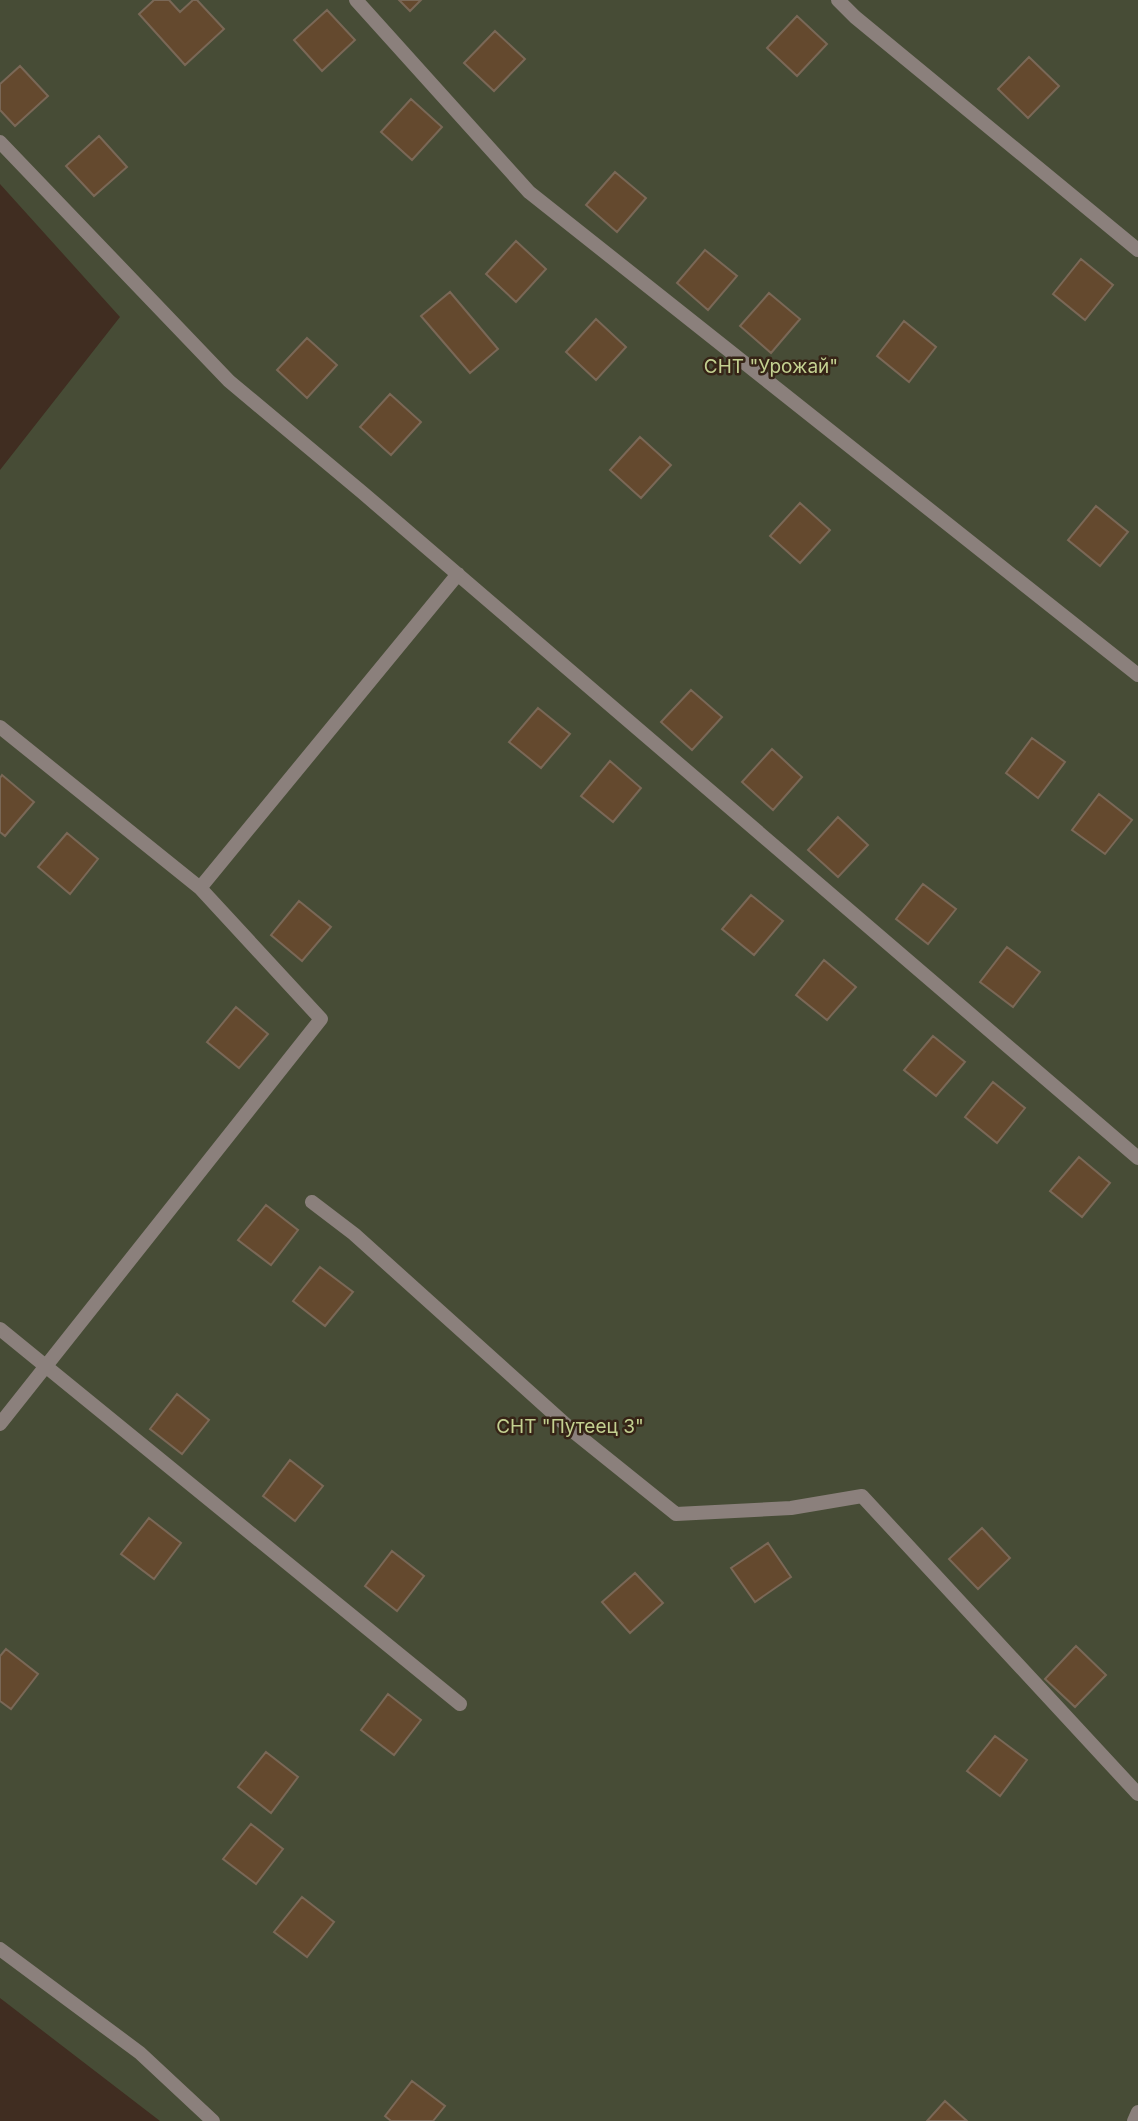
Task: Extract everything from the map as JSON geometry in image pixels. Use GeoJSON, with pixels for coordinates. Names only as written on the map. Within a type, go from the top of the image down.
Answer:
{"type":"FeatureCollection","features":[{"type":"Feature","properties":{"kind":"lane"},"geometry":{"type":"LineString","coordinates":[[356,0],[529,192],[1138,675]]}},
{"type":"Feature","properties":{"kind":"lane"},"geometry":{"type":"LineString","coordinates":[[838,0],[855,18],[1138,250]]}},
{"type":"Feature","properties":{"kind":"lane"},"geometry":{"type":"LineString","coordinates":[[0,142],[229,381],[1138,1158]]}},
{"type":"Feature","properties":{"kind":"lane"},"geometry":{"type":"LineString","coordinates":[[200,888],[458,574]]}},
{"type":"Feature","properties":{"kind":"lane"},"geometry":{"type":"LineString","coordinates":[[0,727],[200,888],[321,1019],[0,1424]]}},
{"type":"Feature","properties":{"kind":"lane"},"geometry":{"type":"LineString","coordinates":[[312,1202],[354,1234],[574,1432],[676,1514],[791,1508],[862,1496],[1138,1794]]}},
{"type":"Feature","properties":{"kind":"lane"},"geometry":{"type":"LineString","coordinates":[[0,1329],[460,1704]]}},
{"type":"Feature","properties":{"kind":"lane"},"geometry":{"type":"LineString","coordinates":[[0,1949],[139,2053],[214,2121]]}},
{"type":"Feature","properties":{"kind":"lane"},"geometry":{"type":"LineString","coordinates":[[1134,2121],[1138,2112]]}},
{"type":"Feature","properties":{"kind":"green space","name":"СНТ \"Путеец 3\""},"geometry":{"type":"Polygon","coordinates":[[[0,0],[1138,0],[1138,2121],[160,2121],[0,1998],[0,470],[120,317],[0,184],[0,0]]]}},
{"type":"Feature","properties":{"kind":"building"},"geometry":{"type":"Polygon","coordinates":[[[154,0],[169,0],[180,12],[193,0],[197,0],[224,29],[185,65],[139,14],[154,0]]]}},
{"type":"Feature","properties":{"kind":"building"},"geometry":{"type":"Polygon","coordinates":[[[399,0],[421,0],[410,11],[399,0]]]}},
{"type":"Feature","properties":{"kind":"building"},"geometry":{"type":"Polygon","coordinates":[[[327,10],[355,40],[322,71],[294,40],[327,10]]]}},
{"type":"Feature","properties":{"kind":"building"},"geometry":{"type":"Polygon","coordinates":[[[797,16],[827,44],[797,76],[767,48],[797,16]]]}},
{"type":"Feature","properties":{"kind":"building"},"geometry":{"type":"Polygon","coordinates":[[[495,31],[525,59],[494,91],[464,63],[495,31]]]}},
{"type":"Feature","properties":{"kind":"building"},"geometry":{"type":"Polygon","coordinates":[[[1029,57],[1059,86],[1028,118],[998,89],[1029,57]]]}},
{"type":"Feature","properties":{"kind":"building"},"geometry":{"type":"Polygon","coordinates":[[[20,66],[48,96],[15,126],[0,110],[0,84],[20,66]]]}},
{"type":"Feature","properties":{"kind":"building"},"geometry":{"type":"Polygon","coordinates":[[[411,99],[442,127],[412,160],[381,132],[411,99]]]}},
{"type":"Feature","properties":{"kind":"building"},"geometry":{"type":"Polygon","coordinates":[[[99,136],[127,167],[94,196],[66,166],[99,136]]]}},
{"type":"Feature","properties":{"kind":"building"},"geometry":{"type":"Polygon","coordinates":[[[615,172],[646,198],[617,232],[586,205],[615,172]]]}},
{"type":"Feature","properties":{"kind":"building"},"geometry":{"type":"Polygon","coordinates":[[[516,241],[546,269],[516,302],[486,274],[516,241]]]}},
{"type":"Feature","properties":{"kind":"building"},"geometry":{"type":"Polygon","coordinates":[[[705,250],[737,276],[708,310],[677,283],[705,250]]]}},
{"type":"Feature","properties":{"kind":"building"},"geometry":{"type":"Polygon","coordinates":[[[1081,259],[1113,285],[1085,320],[1053,294],[1081,259]]]}},
{"type":"Feature","properties":{"kind":"building"},"geometry":{"type":"Polygon","coordinates":[[[450,292],[498,349],[470,373],[421,316],[450,292]]]}},
{"type":"Feature","properties":{"kind":"building"},"geometry":{"type":"Polygon","coordinates":[[[769,293],[800,319],[771,353],[740,326],[769,293]]]}},
{"type":"Feature","properties":{"kind":"building"},"geometry":{"type":"Polygon","coordinates":[[[596,319],[626,347],[596,380],[566,352],[596,319]]]}},
{"type":"Feature","properties":{"kind":"building"},"geometry":{"type":"Polygon","coordinates":[[[904,321],[936,347],[909,382],[877,356],[904,321]]]}},
{"type":"Feature","properties":{"kind":"building"},"geometry":{"type":"Polygon","coordinates":[[[307,338],[337,365],[307,398],[277,370],[307,338]]]}},
{"type":"Feature","properties":{"kind":"building"},"geometry":{"type":"Polygon","coordinates":[[[390,394],[421,422],[391,455],[360,427],[390,394]]]}},
{"type":"Feature","properties":{"kind":"building"},"geometry":{"type":"Polygon","coordinates":[[[640,437],[671,465],[641,498],[610,470],[640,437]]]}},
{"type":"Feature","properties":{"kind":"building"},"geometry":{"type":"Polygon","coordinates":[[[800,503],[830,530],[800,563],[770,536],[800,503]]]}},
{"type":"Feature","properties":{"kind":"building"},"geometry":{"type":"Polygon","coordinates":[[[1096,506],[1128,532],[1100,566],[1068,540],[1096,506]]]}},
{"type":"Feature","properties":{"kind":"building"},"geometry":{"type":"Polygon","coordinates":[[[691,690],[722,717],[692,750],[661,722],[691,690]]]}},
{"type":"Feature","properties":{"kind":"building"},"geometry":{"type":"Polygon","coordinates":[[[538,708],[570,734],[541,768],[509,742],[538,708]]]}},
{"type":"Feature","properties":{"kind":"building"},"geometry":{"type":"Polygon","coordinates":[[[1032,738],[1065,762],[1038,798],[1006,773],[1032,738]]]}},
{"type":"Feature","properties":{"kind":"building"},"geometry":{"type":"Polygon","coordinates":[[[772,749],[802,777],[773,810],[742,782],[772,749]]]}},
{"type":"Feature","properties":{"kind":"building"},"geometry":{"type":"Polygon","coordinates":[[[610,761],[641,788],[613,822],[581,796],[610,761]]]}},
{"type":"Feature","properties":{"kind":"building"},"geometry":{"type":"Polygon","coordinates":[[[2,775],[34,802],[5,836],[0,832],[2,775]]]}},
{"type":"Feature","properties":{"kind":"building"},"geometry":{"type":"Polygon","coordinates":[[[1099,794],[1132,820],[1105,854],[1072,830],[1099,794]]]}},
{"type":"Feature","properties":{"kind":"building"},"geometry":{"type":"Polygon","coordinates":[[[838,817],[868,845],[838,877],[808,850],[838,817]]]}},
{"type":"Feature","properties":{"kind":"building"},"geometry":{"type":"Polygon","coordinates":[[[67,833],[98,859],[70,894],[38,867],[67,833]]]}},
{"type":"Feature","properties":{"kind":"building"},"geometry":{"type":"Polygon","coordinates":[[[923,884],[956,909],[928,944],[896,919],[923,884]]]}},
{"type":"Feature","properties":{"kind":"building"},"geometry":{"type":"Polygon","coordinates":[[[751,895],[783,921],[754,955],[722,929],[751,895]]]}},
{"type":"Feature","properties":{"kind":"building"},"geometry":{"type":"Polygon","coordinates":[[[299,901],[331,927],[302,961],[271,935],[299,901]]]}},
{"type":"Feature","properties":{"kind":"building"},"geometry":{"type":"Polygon","coordinates":[[[1007,947],[1040,972],[1013,1007],[980,982],[1007,947]]]}},
{"type":"Feature","properties":{"kind":"building"},"geometry":{"type":"Polygon","coordinates":[[[824,960],[856,987],[827,1020],[796,995],[824,960]]]}},
{"type":"Feature","properties":{"kind":"building"},"geometry":{"type":"Polygon","coordinates":[[[236,1007],[268,1034],[239,1068],[207,1042],[236,1007]]]}},
{"type":"Feature","properties":{"kind":"building"},"geometry":{"type":"Polygon","coordinates":[[[933,1036],[965,1062],[936,1096],[904,1070],[933,1036]]]}},
{"type":"Feature","properties":{"kind":"building"},"geometry":{"type":"Polygon","coordinates":[[[993,1082],[1025,1108],[997,1143],[965,1117],[993,1082]]]}},
{"type":"Feature","properties":{"kind":"building"},"geometry":{"type":"Polygon","coordinates":[[[1079,1157],[1110,1183],[1082,1217],[1050,1191],[1079,1157]]]}},
{"type":"Feature","properties":{"kind":"building"},"geometry":{"type":"Polygon","coordinates":[[[266,1205],[298,1230],[271,1265],[238,1240],[266,1205]]]}},
{"type":"Feature","properties":{"kind":"building"},"geometry":{"type":"Polygon","coordinates":[[[320,1267],[353,1292],[325,1326],[293,1301],[320,1267]]]}},
{"type":"Feature","properties":{"kind":"building"},"geometry":{"type":"Polygon","coordinates":[[[177,1394],[209,1420],[182,1454],[150,1429],[177,1394]]]}},
{"type":"Feature","properties":{"kind":"building"},"geometry":{"type":"Polygon","coordinates":[[[290,1460],[323,1486],[295,1521],[263,1496],[290,1460]]]}},
{"type":"Feature","properties":{"kind":"building"},"geometry":{"type":"Polygon","coordinates":[[[149,1518],[181,1543],[154,1579],[121,1554],[149,1518]]]}},
{"type":"Feature","properties":{"kind":"building"},"geometry":{"type":"Polygon","coordinates":[[[982,1528],[1010,1558],[978,1589],[949,1559],[982,1528]]]}},
{"type":"Feature","properties":{"kind":"building"},"geometry":{"type":"Polygon","coordinates":[[[768,1543],[791,1577],[755,1602],[731,1568],[768,1543]]]}},
{"type":"Feature","properties":{"kind":"building"},"geometry":{"type":"Polygon","coordinates":[[[392,1551],[424,1576],[397,1611],[365,1586],[392,1551]]]}},
{"type":"Feature","properties":{"kind":"building"},"geometry":{"type":"Polygon","coordinates":[[[635,1573],[663,1603],[630,1633],[602,1602],[635,1573]]]}},
{"type":"Feature","properties":{"kind":"building"},"geometry":{"type":"Polygon","coordinates":[[[1076,1646],[1106,1675],[1075,1707],[1045,1679],[1076,1646]]]}},
{"type":"Feature","properties":{"kind":"building"},"geometry":{"type":"Polygon","coordinates":[[[6,1649],[38,1674],[11,1709],[0,1701],[0,1656],[6,1649]]]}},
{"type":"Feature","properties":{"kind":"building"},"geometry":{"type":"Polygon","coordinates":[[[388,1694],[421,1720],[394,1755],[361,1730],[388,1694]]]}},
{"type":"Feature","properties":{"kind":"building"},"geometry":{"type":"Polygon","coordinates":[[[995,1736],[1027,1760],[1000,1796],[967,1771],[995,1736]]]}},
{"type":"Feature","properties":{"kind":"building"},"geometry":{"type":"Polygon","coordinates":[[[266,1752],[298,1777],[271,1813],[238,1787],[266,1752]]]}},
{"type":"Feature","properties":{"kind":"building"},"geometry":{"type":"Polygon","coordinates":[[[251,1824],[283,1849],[256,1884],[223,1859],[251,1824]]]}},
{"type":"Feature","properties":{"kind":"building"},"geometry":{"type":"Polygon","coordinates":[[[302,1897],[334,1922],[307,1957],[274,1932],[302,1897]]]}},
{"type":"Feature","properties":{"kind":"building"},"geometry":{"type":"Polygon","coordinates":[[[412,2081],[445,2106],[433,2121],[391,2121],[385,2116],[412,2081]]]}},
{"type":"Feature","properties":{"kind":"building"},"geometry":{"type":"Polygon","coordinates":[[[945,2101],[967,2121],[927,2121],[945,2101]]]}},
{"type":"Feature","properties":{"kind":"park label","name":"СНТ \"Урожай\""},"geometry":{"type":"Point","coordinates":[771,366]}}]}
